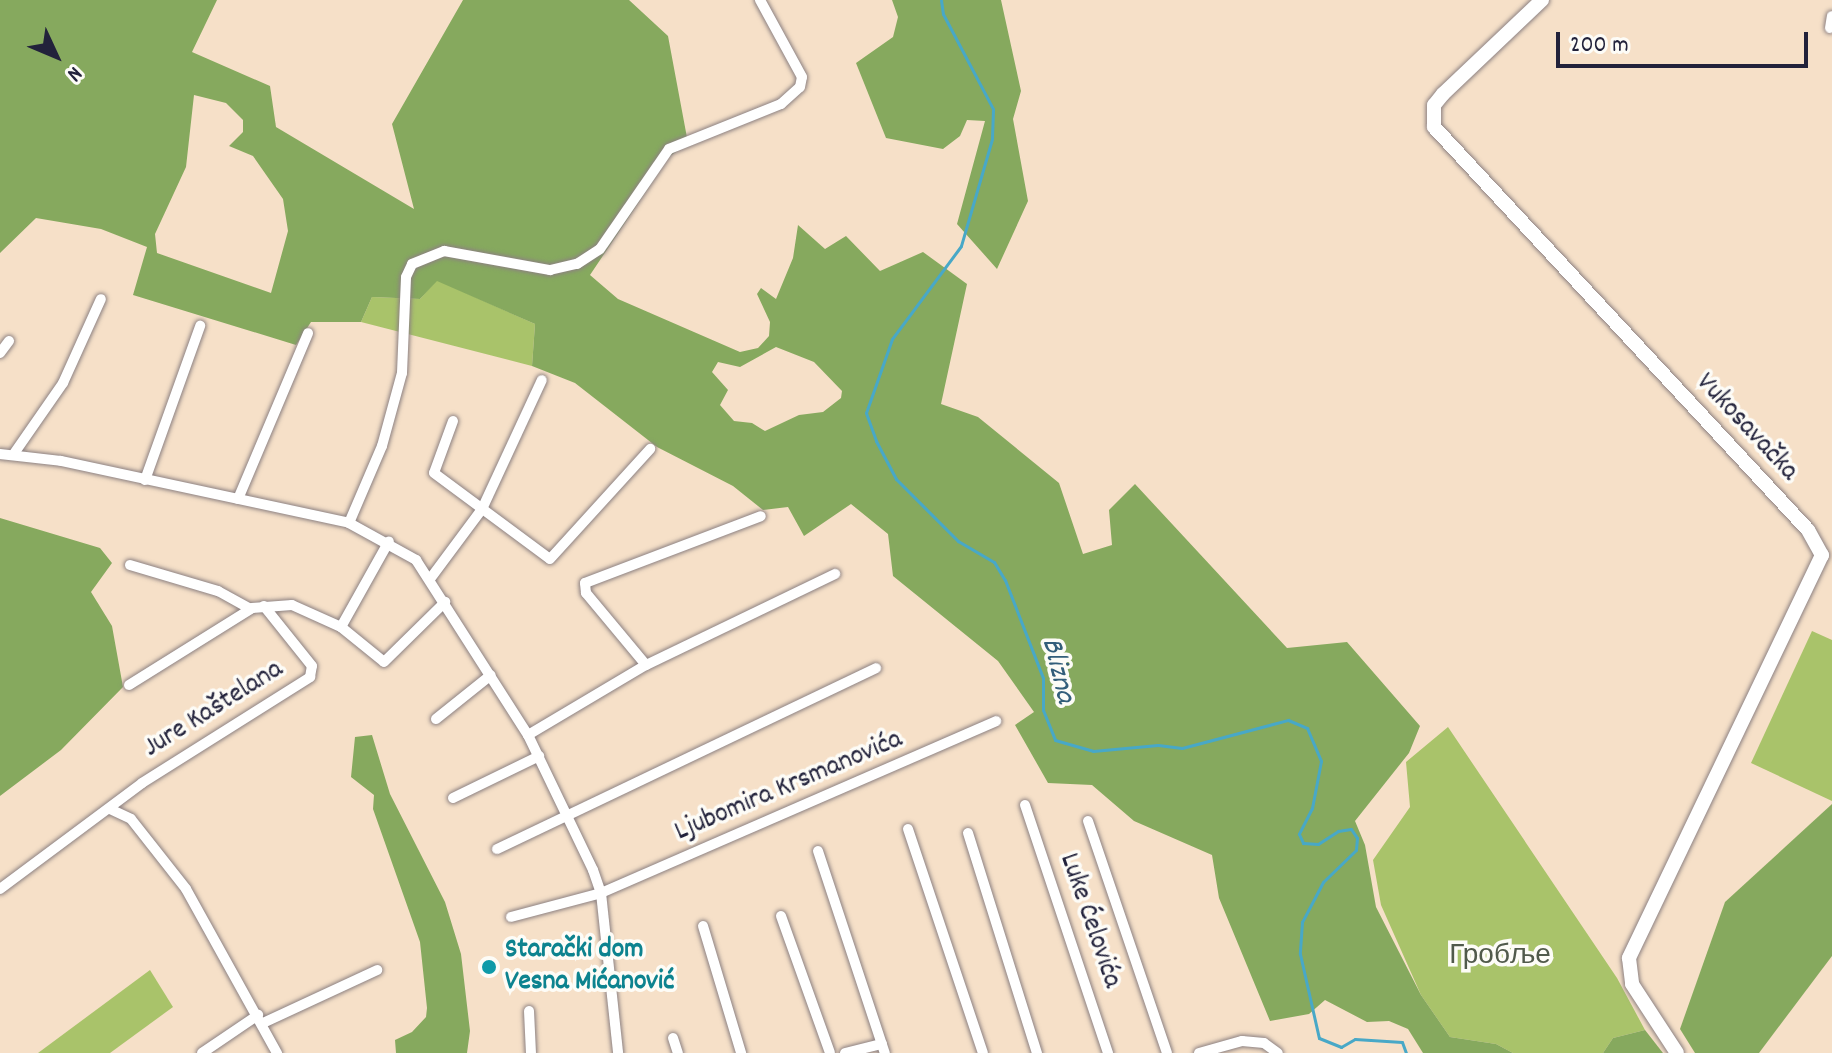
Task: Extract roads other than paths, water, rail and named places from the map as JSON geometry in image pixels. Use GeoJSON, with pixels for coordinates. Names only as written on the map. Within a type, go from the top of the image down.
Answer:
{"type":"FeatureCollection","features":[{"type":"Feature","properties":{"kind":"street"},"geometry":{"type":"LineString","coordinates":[[349,523],[382,446],[402,373],[406,277],[412,264],[427,255],[444,251],[550,270],[577,264],[600,249],[669,149],[781,104],[800,87],[802,77],[760,0]]}},
{"type":"Feature","properties":{"kind":"street","name":"Vukosavačka"},"geometry":{"type":"LineString","coordinates":[[1542,0],[1443,94],[1434,105],[1434,127],[1808,530],[1822,555],[1644,921],[1628,971],[1677,1053]]}},
{"type":"Feature","properties":{"kind":"street"},"geometry":{"type":"LineString","coordinates":[[1830,28],[1832,16]]}},
{"type":"Feature","properties":{"kind":"street"},"geometry":{"type":"LineString","coordinates":[[13,455],[63,383],[101,299]]}},
{"type":"Feature","properties":{"kind":"street"},"geometry":{"type":"LineString","coordinates":[[145,480],[200,326]]}},
{"type":"Feature","properties":{"kind":"street"},"geometry":{"type":"LineString","coordinates":[[238,499],[308,333]]}},
{"type":"Feature","properties":{"kind":"street"},"geometry":{"type":"LineString","coordinates":[[0,353],[9,341]]}},
{"type":"Feature","properties":{"kind":"street"},"geometry":{"type":"LineString","coordinates":[[430,579],[482,509],[542,380]]}},
{"type":"Feature","properties":{"kind":"street"},"geometry":{"type":"LineString","coordinates":[[453,421],[434,473],[550,559],[650,449]]}},
{"type":"Feature","properties":{"kind":"street"},"geometry":{"type":"LineString","coordinates":[[0,454],[145,480],[349,523],[389,541],[409,555],[430,579],[528,735],[601,893],[618,1053]]}},
{"type":"Feature","properties":{"kind":"street"},"geometry":{"type":"LineString","coordinates":[[646,665],[586,593],[585,583],[761,516]]}},
{"type":"Feature","properties":{"kind":"street"},"geometry":{"type":"LineString","coordinates":[[341,627],[389,541]]}},
{"type":"Feature","properties":{"kind":"street"},"geometry":{"type":"LineString","coordinates":[[130,565],[218,591],[250,609]]}},
{"type":"Feature","properties":{"kind":"street"},"geometry":{"type":"LineString","coordinates":[[528,735],[646,665],[835,574]]}},
{"type":"Feature","properties":{"kind":"street"},"geometry":{"type":"LineString","coordinates":[[129,685],[250,609],[292,605],[341,627],[384,662],[445,602]]}},
{"type":"Feature","properties":{"kind":"street","name":"Jure Kaštelana"},"geometry":{"type":"LineString","coordinates":[[0,889],[123,798],[310,677],[312,666],[264,606]]}},
{"type":"Feature","properties":{"kind":"street"},"geometry":{"type":"LineString","coordinates":[[497,849],[876,668]]}},
{"type":"Feature","properties":{"kind":"street"},"geometry":{"type":"LineString","coordinates":[[436,719],[491,675]]}},
{"type":"Feature","properties":{"kind":"street","name":"Ljubomira Krsmanovića"},"geometry":{"type":"LineString","coordinates":[[511,917],[601,893],[996,721]]}},
{"type":"Feature","properties":{"kind":"street"},"geometry":{"type":"LineString","coordinates":[[453,798],[539,756]]}},
{"type":"Feature","properties":{"kind":"street"},"geometry":{"type":"LineString","coordinates":[[123,798],[124,813],[200,910],[277,1053]]}},
{"type":"Feature","properties":{"kind":"street","name":"Luke Ćelovića"},"geometry":{"type":"LineString","coordinates":[[1025,805],[1108,1053]]}},
{"type":"Feature","properties":{"kind":"street"},"geometry":{"type":"LineString","coordinates":[[110,809],[124,813]]}},
{"type":"Feature","properties":{"kind":"street","name":"Luke Ćelovića"},"geometry":{"type":"LineString","coordinates":[[1088,821],[1167,1053]]}},
{"type":"Feature","properties":{"kind":"street"},"geometry":{"type":"LineString","coordinates":[[908,829],[983,1053]]}},
{"type":"Feature","properties":{"kind":"street"},"geometry":{"type":"LineString","coordinates":[[968,833],[1037,1053]]}},
{"type":"Feature","properties":{"kind":"street"},"geometry":{"type":"LineString","coordinates":[[818,851],[884,1048],[845,1053]]}},
{"type":"Feature","properties":{"kind":"street"},"geometry":{"type":"LineString","coordinates":[[781,916],[830,1053]]}},
{"type":"Feature","properties":{"kind":"street"},"geometry":{"type":"LineString","coordinates":[[703,926],[741,1053]]}},
{"type":"Feature","properties":{"kind":"street"},"geometry":{"type":"LineString","coordinates":[[202,1053],[261,1019],[377,970]]}},
{"type":"Feature","properties":{"kind":"street"},"geometry":{"type":"LineString","coordinates":[[529,1011],[531,1053]]}},
{"type":"Feature","properties":{"kind":"street"},"geometry":{"type":"LineString","coordinates":[[673,1038],[678,1053]]}},
{"type":"Feature","properties":{"kind":"street"},"geometry":{"type":"LineString","coordinates":[[1199,1053],[1257,1041],[1278,1053]]}},
{"type":"Feature","properties":{"kind":"waterway","name":"Blizna"},"geometry":{"type":"LineString","coordinates":[[941,0],[943,14],[993,109],[992,139],[961,246],[892,339],[866,413],[876,441],[896,479],[958,541],[994,562],[1005,580],[1043,678],[1043,710],[1055,740],[1093,751],[1158,745],[1182,748],[1288,720],[1307,728],[1321,761],[1312,808],[1299,834],[1303,843],[1318,844],[1338,831],[1351,829],[1357,838],[1356,850],[1323,882],[1302,922],[1300,954],[1319,1038],[1341,1047],[1355,1039],[1402,1042],[1406,1053]]}},
{"type":"Feature","properties":{"kind":"place","name":"Starački dom Vesna Mićanović"},"geometry":{"type":"Point","coordinates":[489,967]}},
{"type":"Feature","properties":{"kind":"park label","name":"Гробље"},"geometry":{"type":"Point","coordinates":[1500,958]}}]}
